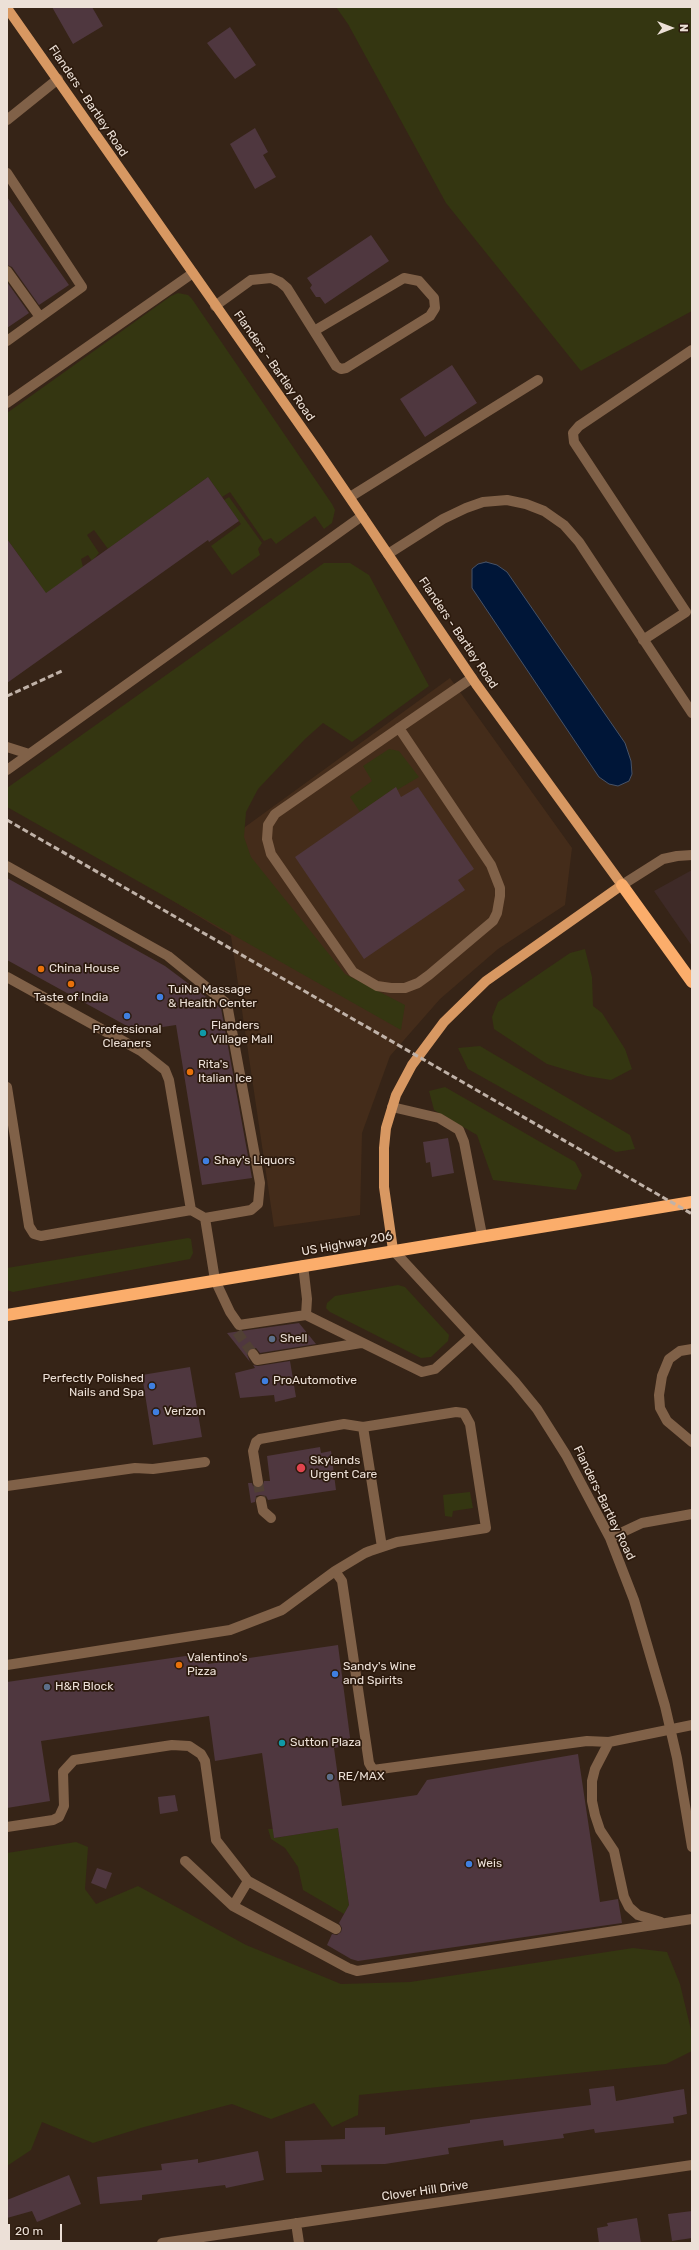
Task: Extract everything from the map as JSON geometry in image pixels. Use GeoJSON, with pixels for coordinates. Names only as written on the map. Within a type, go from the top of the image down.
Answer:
{"type":"FeatureCollection","features":[{"type":"Feature","properties":{"kind":"highway"},"geometry":{"type":"LineString","coordinates":[[622,885],[692,982]]}},
{"type":"Feature","properties":{"kind":"highway","name":"US Highway 206"},"geometry":{"type":"LineString","coordinates":[[7,1315],[482,1235],[692,1202]]}},
{"type":"Feature","properties":{"kind":"main road","name":"Flanders - Bartley Road"},"geometry":{"type":"LineString","coordinates":[[7,8],[350,497],[472,678],[622,885]]}},
{"type":"Feature","properties":{"kind":"main road"},"geometry":{"type":"LineString","coordinates":[[393,1250],[385,1204],[383,1167],[386,1128],[392,1107],[404,1080],[428,1042],[465,1000],[510,963],[622,885]]}},
{"type":"Feature","properties":{"kind":"street"},"geometry":{"type":"LineString","coordinates":[[7,120],[58,79]]}},
{"type":"Feature","properties":{"kind":"street"},"geometry":{"type":"LineString","coordinates":[[7,174],[82,288],[7,341]]}},
{"type":"Feature","properties":{"kind":"street"},"geometry":{"type":"LineString","coordinates":[[7,271],[40,317]]}},
{"type":"Feature","properties":{"kind":"street"},"geometry":{"type":"LineString","coordinates":[[7,403],[192,273]]}},
{"type":"Feature","properties":{"kind":"street"},"geometry":{"type":"LineString","coordinates":[[215,306],[251,280],[271,278],[280,282],[287,288],[314,331],[338,368],[346,368],[430,316],[435,303],[431,293],[419,281],[404,278],[314,331]]}},
{"type":"Feature","properties":{"kind":"street"},"geometry":{"type":"LineString","coordinates":[[643,640],[686,612],[574,442],[573,433],[579,426],[692,350]]}},
{"type":"Feature","properties":{"kind":"street"},"geometry":{"type":"LineString","coordinates":[[350,497],[538,380]]}},
{"type":"Feature","properties":{"kind":"street"},"geometry":{"type":"LineString","coordinates":[[388,554],[443,519],[466,508],[498,500],[535,507],[554,517],[572,533],[692,713]]}},
{"type":"Feature","properties":{"kind":"street"},"geometry":{"type":"LineString","coordinates":[[7,770],[362,516]]}},
{"type":"Feature","properties":{"kind":"street"},"geometry":{"type":"LineString","coordinates":[[399,728],[491,865],[500,888],[500,896],[498,909],[493,921],[482,931],[418,983],[405,988],[391,988],[377,986],[353,972],[271,854],[267,831],[270,819],[275,814],[399,728],[472,678]]}},
{"type":"Feature","properties":{"kind":"street"},"geometry":{"type":"LineString","coordinates":[[7,747],[29,754]]}},
{"type":"Feature","properties":{"kind":"street"},"geometry":{"type":"LineString","coordinates":[[622,885],[663,860],[678,856],[692,855]]}},
{"type":"Feature","properties":{"kind":"street"},"geometry":{"type":"LineString","coordinates":[[7,866],[168,956],[227,1004],[260,1183],[260,1199],[258,1204],[251,1210],[204,1218],[191,1210],[41,1236],[34,1234],[29,1226],[7,1087]]}},
{"type":"Feature","properties":{"kind":"street"},"geometry":{"type":"LineString","coordinates":[[7,977],[137,1049],[165,1070],[169,1080],[191,1210]]}},
{"type":"Feature","properties":{"kind":"street"},"geometry":{"type":"LineString","coordinates":[[392,1107],[439,1118],[459,1130],[464,1142],[482,1235]]}},
{"type":"Feature","properties":{"kind":"street"},"geometry":{"type":"LineString","coordinates":[[204,1218],[215,1280],[238,1328],[306,1315],[418,1371],[426,1372],[441,1365],[472,1336]]}},
{"type":"Feature","properties":{"kind":"street","name":"Flanders-Bartley Road"},"geometry":{"type":"LineString","coordinates":[[393,1250],[515,1382],[537,1409],[566,1455],[610,1538],[634,1600],[671,1729],[692,1847]]}},
{"type":"Feature","properties":{"kind":"street"},"geometry":{"type":"LineString","coordinates":[[303,1265],[307,1299],[306,1315]]}},
{"type":"Feature","properties":{"kind":"street"},"geometry":{"type":"LineString","coordinates":[[253,1354],[257,1360],[361,1343]]}},
{"type":"Feature","properties":{"kind":"street"},"geometry":{"type":"LineString","coordinates":[[692,1349],[680,1351],[669,1360],[662,1376],[659,1395],[660,1408],[667,1421],[692,1442]]}},
{"type":"Feature","properties":{"kind":"street"},"geometry":{"type":"LineString","coordinates":[[7,1665],[230,1630],[282,1610],[335,1571],[360,1555],[397,1542],[486,1528],[470,1424],[464,1413],[456,1412],[363,1427],[344,1424],[260,1439],[256,1442],[253,1451],[258,1482]]}},
{"type":"Feature","properties":{"kind":"street"},"geometry":{"type":"LineString","coordinates":[[363,1427],[382,1547]]}},
{"type":"Feature","properties":{"kind":"street"},"geometry":{"type":"LineString","coordinates":[[7,1486],[135,1468],[153,1470],[205,1462]]}},
{"type":"Feature","properties":{"kind":"street"},"geometry":{"type":"LineString","coordinates":[[261,1501],[263,1511],[271,1518]]}},
{"type":"Feature","properties":{"kind":"street"},"geometry":{"type":"LineString","coordinates":[[610,1538],[642,1524],[692,1514]]}},
{"type":"Feature","properties":{"kind":"street"},"geometry":{"type":"LineString","coordinates":[[335,1571],[342,1581],[369,1763],[373,1770],[588,1741],[609,1742],[692,1725]]}},
{"type":"Feature","properties":{"kind":"street"},"geometry":{"type":"LineString","coordinates":[[609,1742],[595,1769],[592,1781],[592,1801],[596,1821],[614,1852],[624,1897],[629,1907],[643,1917],[665,1923]]}},
{"type":"Feature","properties":{"kind":"street"},"geometry":{"type":"LineString","coordinates":[[7,1827],[53,1820],[59,1817],[64,1806],[63,1772],[74,1760],[184,1745],[198,1751],[204,1761],[216,1840],[248,1881],[336,1929]]}},
{"type":"Feature","properties":{"kind":"street"},"geometry":{"type":"LineString","coordinates":[[185,1861],[233,1906],[342,1966],[358,1971],[692,1919]]}},
{"type":"Feature","properties":{"kind":"street"},"geometry":{"type":"LineString","coordinates":[[233,1906],[248,1881]]}},
{"type":"Feature","properties":{"kind":"street","name":"Clover Hill Drive"},"geometry":{"type":"LineString","coordinates":[[162,2243],[692,2165]]}},
{"type":"Feature","properties":{"kind":"street"},"geometry":{"type":"LineString","coordinates":[[296,2223],[299,2243]]}},
{"type":"Feature","properties":{"kind":"shaded area"},"geometry":{"type":"Polygon","coordinates":[[[450,678],[572,848],[565,905],[498,949],[440,999],[390,1056],[362,1133],[360,1215],[274,1227],[231,936],[157,891],[450,678]]]}},
{"type":"Feature","properties":{"kind":"shaded area"},"geometry":{"type":"Polygon","coordinates":[[[692,870],[692,946],[654,891],[692,870]]]}},
{"type":"Feature","properties":{"kind":"green space"},"geometry":{"type":"Polygon","coordinates":[[[336,7],[692,7],[692,311],[581,371],[446,203],[348,24],[336,7]]]}},
{"type":"Feature","properties":{"kind":"green space"},"geometry":{"type":"Polygon","coordinates":[[[178,293],[188,295],[192,299],[332,504],[335,510],[332,523],[324,529],[315,516],[276,544],[271,538],[264,541],[230,492],[222,497],[208,477],[108,549],[94,530],[87,535],[99,553],[92,561],[88,555],[81,559],[83,567],[41,597],[36,579],[7,539],[7,413],[171,296],[178,293]]]}},
{"type":"Feature","properties":{"kind":"green space"},"geometry":{"type":"Polygon","coordinates":[[[229,497],[262,543],[258,549],[260,555],[232,575],[211,546],[241,524],[224,500],[229,497]]]}},
{"type":"Feature","properties":{"kind":"green space"},"geometry":{"type":"Polygon","coordinates":[[[324,563],[350,563],[369,575],[429,686],[352,742],[323,723],[305,739],[258,789],[246,812],[244,837],[251,857],[345,974],[405,1005],[401,1030],[7,807],[7,788],[324,563]]]}},
{"type":"Feature","properties":{"kind":"green space"},"geometry":{"type":"Polygon","coordinates":[[[389,749],[399,751],[419,777],[397,790],[396,787],[360,812],[350,797],[372,781],[363,766],[389,749]]]}},
{"type":"Feature","properties":{"kind":"green space"},"geometry":{"type":"Polygon","coordinates":[[[585,949],[592,977],[593,1006],[602,1013],[625,1049],[632,1069],[611,1080],[587,1076],[547,1064],[494,1029],[492,1017],[498,1002],[570,953],[585,949]]]}},
{"type":"Feature","properties":{"kind":"green space"},"geometry":{"type":"Polygon","coordinates":[[[480,1046],[630,1135],[635,1149],[616,1152],[468,1069],[458,1048],[480,1046]]]}},
{"type":"Feature","properties":{"kind":"green space"},"geometry":{"type":"Polygon","coordinates":[[[445,1087],[575,1162],[582,1175],[576,1190],[493,1180],[477,1135],[434,1110],[429,1091],[445,1087]]]}},
{"type":"Feature","properties":{"kind":"green space"},"geometry":{"type":"Polygon","coordinates":[[[188,1238],[191,1239],[193,1253],[190,1259],[13,1292],[7,1290],[7,1268],[188,1238]]]}},
{"type":"Feature","properties":{"kind":"green space"},"geometry":{"type":"Polygon","coordinates":[[[398,1285],[405,1287],[449,1335],[448,1341],[431,1357],[421,1358],[330,1312],[326,1308],[327,1303],[335,1296],[398,1285]]]}},
{"type":"Feature","properties":{"kind":"green space"},"geometry":{"type":"Polygon","coordinates":[[[470,1492],[473,1508],[453,1511],[452,1517],[445,1516],[443,1495],[470,1492]]]}},
{"type":"Feature","properties":{"kind":"green space"},"geometry":{"type":"Polygon","coordinates":[[[338,1828],[349,1905],[344,1914],[303,1890],[298,1867],[285,1848],[271,1839],[268,1829],[273,1829],[274,1838],[338,1828]]]}},
{"type":"Feature","properties":{"kind":"green space"},"geometry":{"type":"Polygon","coordinates":[[[76,1842],[88,1847],[85,1889],[96,1904],[138,1886],[246,1945],[341,1984],[410,1982],[633,1948],[667,1952],[680,1984],[692,2034],[692,2051],[666,2064],[359,2095],[358,2115],[332,2127],[314,2103],[271,2119],[232,2104],[144,2127],[93,2143],[42,2122],[31,2150],[7,2166],[7,1853],[76,1842]]]}},
{"type":"Feature","properties":{"kind":"water"},"geometry":{"type":"Polygon","coordinates":[[[486,562],[497,565],[507,572],[625,743],[631,761],[632,774],[629,781],[618,786],[609,784],[599,777],[472,588],[472,569],[478,564],[486,562]]]}},
{"type":"Feature","properties":{"kind":"building"},"geometry":{"type":"Polygon","coordinates":[[[52,7],[92,7],[103,26],[73,44],[52,7]]]}},
{"type":"Feature","properties":{"kind":"building"},"geometry":{"type":"Polygon","coordinates":[[[230,27],[256,65],[235,79],[207,43],[230,27]]]}},
{"type":"Feature","properties":{"kind":"building"},"geometry":{"type":"Polygon","coordinates":[[[255,128],[268,152],[263,155],[276,177],[255,189],[230,144],[255,128]]]}},
{"type":"Feature","properties":{"kind":"building"},"geometry":{"type":"Polygon","coordinates":[[[7,197],[69,285],[39,305],[12,267],[7,265],[7,197]]]}},
{"type":"Feature","properties":{"kind":"building"},"geometry":{"type":"Polygon","coordinates":[[[371,235],[389,261],[325,304],[320,297],[316,297],[310,288],[312,285],[307,278],[371,235]]]}},
{"type":"Feature","properties":{"kind":"building"},"geometry":{"type":"Polygon","coordinates":[[[7,282],[29,313],[7,328],[7,282]]]}},
{"type":"Feature","properties":{"kind":"building"},"geometry":{"type":"Polygon","coordinates":[[[452,365],[477,403],[425,437],[400,399],[452,365]]]}},
{"type":"Feature","properties":{"kind":"building"},"geometry":{"type":"Polygon","coordinates":[[[208,477],[239,521],[209,542],[208,540],[7,683],[7,539],[46,593],[208,477]]]}},
{"type":"Feature","properties":{"kind":"building"},"geometry":{"type":"Polygon","coordinates":[[[396,787],[401,797],[418,787],[474,869],[458,880],[465,890],[364,959],[295,857],[396,787]]]}},
{"type":"Feature","properties":{"kind":"building","name":"Flanders Village Mall"},"geometry":{"type":"Polygon","coordinates":[[[7,878],[165,966],[221,1008],[252,1178],[202,1185],[176,1025],[136,1031],[7,960],[7,878]]]}},
{"type":"Feature","properties":{"kind":"building"},"geometry":{"type":"Polygon","coordinates":[[[448,1138],[454,1173],[432,1177],[430,1162],[426,1163],[423,1142],[448,1138]]]}},
{"type":"Feature","properties":{"kind":"building","name":"Shell"},"geometry":{"type":"Polygon","coordinates":[[[299,1323],[316,1344],[260,1353],[256,1348],[252,1348],[247,1354],[250,1362],[227,1333],[299,1323]]]}},
{"type":"Feature","properties":{"kind":"building","name":"ProAutomotive"},"geometry":{"type":"Polygon","coordinates":[[[290,1361],[296,1397],[275,1402],[274,1395],[240,1398],[235,1373],[255,1368],[253,1365],[258,1366],[290,1361]]]}},
{"type":"Feature","properties":{"kind":"building"},"geometry":{"type":"Polygon","coordinates":[[[190,1367],[202,1437],[153,1445],[142,1375],[190,1367]]]}},
{"type":"Feature","properties":{"kind":"building","name":"Skylands Urgent Care"},"geometry":{"type":"Polygon","coordinates":[[[320,1447],[321,1453],[331,1451],[336,1490],[268,1500],[266,1496],[260,1495],[256,1496],[255,1502],[251,1503],[248,1483],[252,1483],[253,1486],[259,1488],[262,1487],[264,1481],[270,1481],[267,1456],[320,1447]]]}},
{"type":"Feature","properties":{"kind":"building"},"geometry":{"type":"Polygon","coordinates":[[[338,1645],[351,1745],[334,1748],[342,1806],[417,1795],[427,1780],[578,1754],[600,1902],[618,1899],[622,1923],[358,1961],[351,1959],[327,1945],[332,1934],[337,1935],[341,1932],[342,1928],[339,1923],[349,1905],[338,1828],[274,1838],[262,1753],[215,1761],[209,1716],[41,1741],[50,1801],[7,1808],[7,1682],[206,1653],[208,1664],[338,1645]]]}},
{"type":"Feature","properties":{"kind":"building"},"geometry":{"type":"Polygon","coordinates":[[[175,1795],[178,1811],[160,1814],[158,1797],[175,1795]]]}},
{"type":"Feature","properties":{"kind":"building"},"geometry":{"type":"Polygon","coordinates":[[[97,1868],[112,1873],[106,1889],[91,1883],[97,1868]]]}},
{"type":"Feature","properties":{"kind":"building"},"geometry":{"type":"Polygon","coordinates":[[[614,2086],[616,2101],[684,2089],[687,2114],[673,2117],[674,2123],[595,2133],[594,2129],[563,2134],[564,2138],[504,2146],[503,2140],[448,2148],[449,2154],[385,2164],[321,2165],[322,2172],[286,2173],[285,2141],[345,2139],[345,2128],[385,2127],[385,2135],[470,2123],[470,2120],[591,2105],[589,2089],[614,2086]]]}},
{"type":"Feature","properties":{"kind":"building"},"geometry":{"type":"Polygon","coordinates":[[[258,2151],[264,2180],[226,2188],[225,2185],[142,2195],[142,2200],[100,2204],[97,2177],[162,2170],[161,2164],[198,2159],[198,2163],[258,2151]]]}},
{"type":"Feature","properties":{"kind":"building"},"geometry":{"type":"Polygon","coordinates":[[[69,2175],[81,2204],[37,2222],[32,2211],[7,2218],[7,2200],[69,2175]]]}},
{"type":"Feature","properties":{"kind":"building"},"geometry":{"type":"Polygon","coordinates":[[[692,2211],[692,2238],[672,2241],[668,2214],[692,2211]]]}},
{"type":"Feature","properties":{"kind":"building"},"geometry":{"type":"Polygon","coordinates":[[[637,2218],[641,2243],[599,2243],[597,2228],[608,2226],[607,2223],[637,2218]]]}},
{"type":"Feature","properties":{"kind":"tunnel"},"geometry":{"type":"LineString","coordinates":[[237,1332],[253,1354]]}},
{"type":"Feature","properties":{"kind":"tunnel"},"geometry":{"type":"LineString","coordinates":[[258,1482],[261,1501]]}},
{"type":"Feature","properties":{"kind":"railway"},"geometry":{"type":"LineString","coordinates":[[7,696],[62,671]]}},
{"type":"Feature","properties":{"kind":"railway"},"geometry":{"type":"LineString","coordinates":[[7,820],[692,1214]]}},
{"type":"Feature","properties":{"kind":"place","name":"China House"},"geometry":{"type":"Point","coordinates":[41,969]}},
{"type":"Feature","properties":{"kind":"place","name":"Taste of India"},"geometry":{"type":"Point","coordinates":[71,984]}},
{"type":"Feature","properties":{"kind":"place","name":"TuiNa Massage & Health Center"},"geometry":{"type":"Point","coordinates":[160,997]}},
{"type":"Feature","properties":{"kind":"place","name":"Professional Cleaners"},"geometry":{"type":"Point","coordinates":[127,1016]}},
{"type":"Feature","properties":{"kind":"place","name":"Flanders Village Mall"},"geometry":{"type":"Point","coordinates":[203,1033]}},
{"type":"Feature","properties":{"kind":"place","name":"Rita's Italian Ice"},"geometry":{"type":"Point","coordinates":[190,1072]}},
{"type":"Feature","properties":{"kind":"place","name":"Shay's Liquors"},"geometry":{"type":"Point","coordinates":[206,1161]}},
{"type":"Feature","properties":{"kind":"place","name":"Shell"},"geometry":{"type":"Point","coordinates":[272,1339]}},
{"type":"Feature","properties":{"kind":"place","name":"ProAutomotive"},"geometry":{"type":"Point","coordinates":[265,1381]}},
{"type":"Feature","properties":{"kind":"place","name":"Perfectly Polished Nails and Spa"},"geometry":{"type":"Point","coordinates":[152,1386]}},
{"type":"Feature","properties":{"kind":"place","name":"Verizon"},"geometry":{"type":"Point","coordinates":[156,1412]}},
{"type":"Feature","properties":{"kind":"place","name":"Skylands Urgent Care"},"geometry":{"type":"Point","coordinates":[301,1468]}},
{"type":"Feature","properties":{"kind":"place","name":"Valentino's Pizza"},"geometry":{"type":"Point","coordinates":[179,1665]}},
{"type":"Feature","properties":{"kind":"place","name":"Sandy's Wine and Spirits"},"geometry":{"type":"Point","coordinates":[335,1674]}},
{"type":"Feature","properties":{"kind":"place","name":"H&R Block"},"geometry":{"type":"Point","coordinates":[47,1687]}},
{"type":"Feature","properties":{"kind":"place","name":"Sutton Plaza"},"geometry":{"type":"Point","coordinates":[282,1743]}},
{"type":"Feature","properties":{"kind":"place","name":"RE/MAX"},"geometry":{"type":"Point","coordinates":[330,1777]}},
{"type":"Feature","properties":{"kind":"place","name":"Weis"},"geometry":{"type":"Point","coordinates":[469,1864]}}]}
